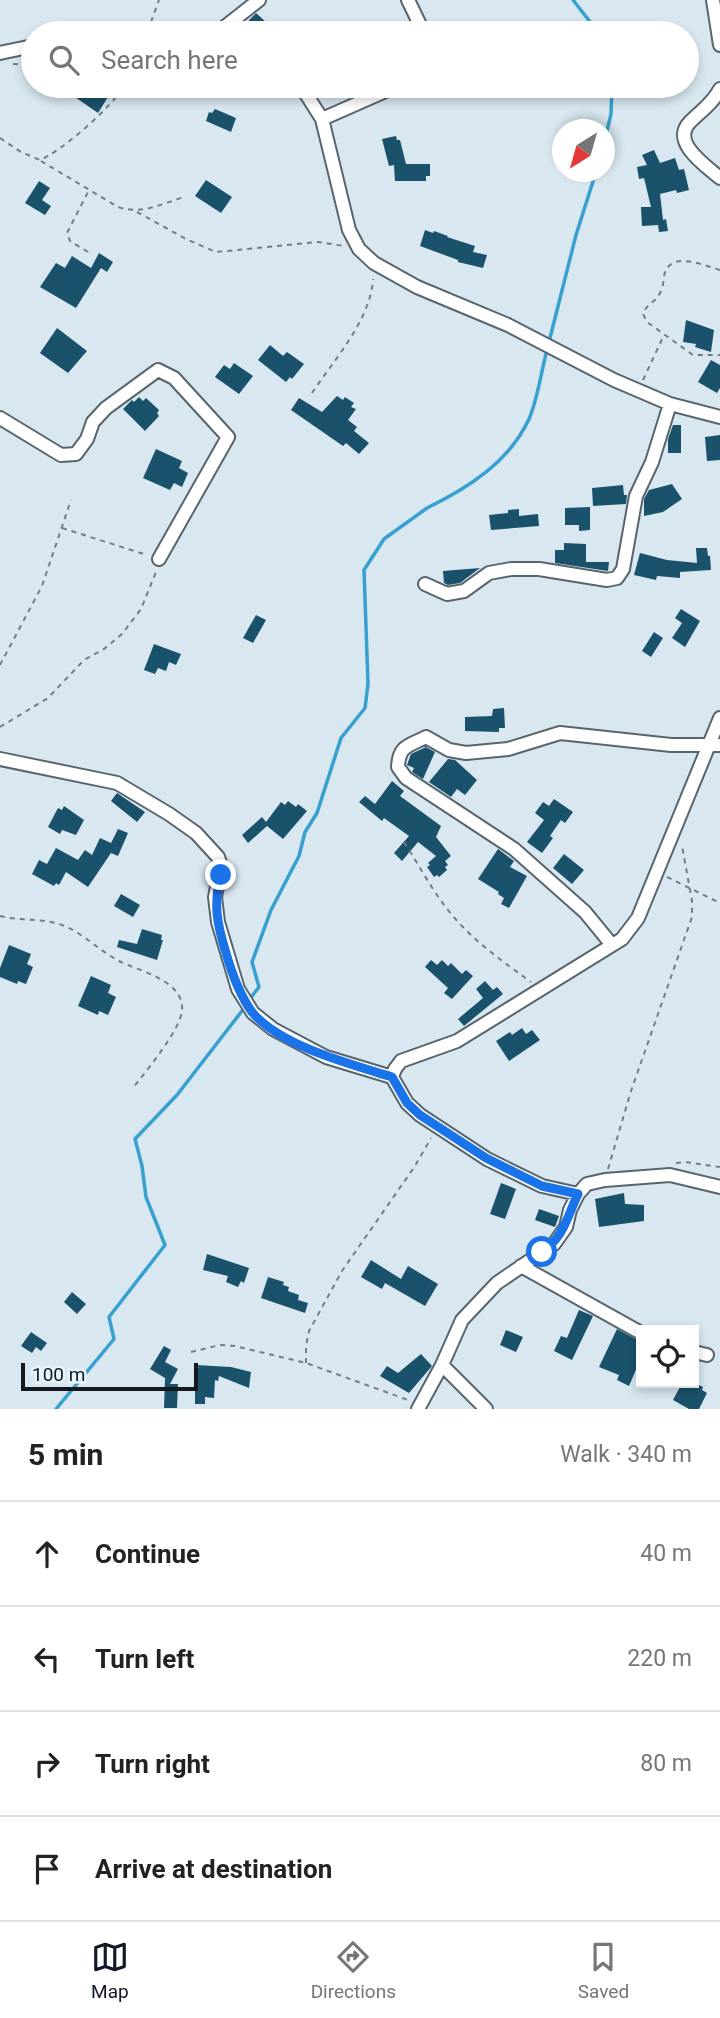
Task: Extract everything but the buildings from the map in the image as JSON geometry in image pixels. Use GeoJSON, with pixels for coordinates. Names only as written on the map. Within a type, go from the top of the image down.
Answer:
{"type":"FeatureCollection","features":[{"type":"Feature","properties":{"kind":"street"},"geometry":{"type":"LineString","coordinates":[[232,21],[259,0]]}},
{"type":"Feature","properties":{"kind":"street"},"geometry":{"type":"LineString","coordinates":[[408,0],[418,21]]}},
{"type":"Feature","properties":{"kind":"street"},"geometry":{"type":"LineString","coordinates":[[713,0],[719,22],[720,45]]}},
{"type":"Feature","properties":{"kind":"street"},"geometry":{"type":"LineString","coordinates":[[0,53],[21,49]]}},
{"type":"Feature","properties":{"kind":"street"},"geometry":{"type":"LineString","coordinates":[[720,89],[683,130],[683,138],[698,159],[720,178]]}},
{"type":"Feature","properties":{"kind":"street"},"geometry":{"type":"LineString","coordinates":[[308,98],[322,119],[349,230],[359,249],[374,264],[416,287],[509,325],[584,366],[638,391],[670,404],[720,417]]}},
{"type":"Feature","properties":{"kind":"street"},"geometry":{"type":"LineString","coordinates":[[322,119],[370,98]]}},
{"type":"Feature","properties":{"kind":"street"},"geometry":{"type":"LineString","coordinates":[[0,418],[61,455],[76,454],[87,439],[93,422],[106,408],[158,370],[174,378],[228,437],[159,559]]}},
{"type":"Feature","properties":{"kind":"street"},"geometry":{"type":"LineString","coordinates":[[425,584],[447,594],[464,591],[489,573],[511,569],[539,569],[607,580],[617,578],[623,569],[636,496],[645,482],[670,404]]}},
{"type":"Feature","properties":{"kind":"street"},"geometry":{"type":"LineString","coordinates":[[392,1077],[401,1061],[457,1041],[622,939],[638,918],[714,745],[720,718]]}},
{"type":"Feature","properties":{"kind":"street"},"geometry":{"type":"LineString","coordinates":[[612,945],[585,912],[514,849],[406,778],[398,767],[401,752],[409,743],[426,737],[449,750],[466,754],[508,749],[560,733],[671,745],[714,745]]}},
{"type":"Feature","properties":{"kind":"street"},"geometry":{"type":"LineString","coordinates":[[0,759],[117,783],[196,833],[218,857],[221,866],[215,897],[218,922],[238,989],[253,1013],[273,1029],[326,1057],[392,1077],[407,1103],[437,1127],[517,1175],[542,1186],[578,1194]]}},
{"type":"Feature","properties":{"kind":"street"},"geometry":{"type":"LineString","coordinates":[[419,1407],[462,1320],[497,1283],[554,1244],[566,1227],[578,1194],[587,1184],[670,1175],[720,1187]]}},
{"type":"Feature","properties":{"kind":"street"},"geometry":{"type":"LineString","coordinates":[[521,1266],[636,1330]]}},
{"type":"Feature","properties":{"kind":"street"},"geometry":{"type":"LineString","coordinates":[[699,1353],[708,1355]]}},
{"type":"Feature","properties":{"kind":"street"},"geometry":{"type":"LineString","coordinates":[[442,1365],[486,1409]]}},
{"type":"Feature","properties":{"kind":"path"},"geometry":{"type":"LineString","coordinates":[[150,21],[159,0]]}},
{"type":"Feature","properties":{"kind":"path"},"geometry":{"type":"LineString","coordinates":[[11,64],[21,64]]}},
{"type":"Feature","properties":{"kind":"path"},"geometry":{"type":"LineString","coordinates":[[40,160],[69,141],[116,98]]}},
{"type":"Feature","properties":{"kind":"path"},"geometry":{"type":"LineString","coordinates":[[0,138],[118,207],[136,212],[216,252],[318,242],[359,249]]}},
{"type":"Feature","properties":{"kind":"path"},"geometry":{"type":"LineString","coordinates":[[88,252],[70,241],[67,233],[90,189]]}},
{"type":"Feature","properties":{"kind":"path"},"geometry":{"type":"LineString","coordinates":[[136,212],[184,197]]}},
{"type":"Feature","properties":{"kind":"path"},"geometry":{"type":"LineString","coordinates":[[720,271],[682,261],[669,265],[662,290],[644,309],[643,314],[647,322],[693,355],[720,355]]}},
{"type":"Feature","properties":{"kind":"path"},"geometry":{"type":"LineString","coordinates":[[312,393],[367,308],[373,285],[374,264]]}},
{"type":"Feature","properties":{"kind":"path"},"geometry":{"type":"LineString","coordinates":[[638,391],[665,334]]}},
{"type":"Feature","properties":{"kind":"path"},"geometry":{"type":"LineString","coordinates":[[0,665],[42,586],[71,500]]}},
{"type":"Feature","properties":{"kind":"path"},"geometry":{"type":"LineString","coordinates":[[0,727],[48,698],[84,660],[104,649],[122,634],[141,609],[159,559],[62,528]]}},
{"type":"Feature","properties":{"kind":"path"},"geometry":{"type":"LineString","coordinates":[[605,1180],[631,1091],[692,917],[681,840]]}},
{"type":"Feature","properties":{"kind":"path"},"geometry":{"type":"LineString","coordinates":[[404,842],[442,902],[462,926],[492,954],[540,988]]}},
{"type":"Feature","properties":{"kind":"path"},"geometry":{"type":"LineString","coordinates":[[656,874],[689,886],[720,903]]}},
{"type":"Feature","properties":{"kind":"path"},"geometry":{"type":"LineString","coordinates":[[0,916],[61,925],[119,961],[149,972],[176,992],[182,1009],[180,1018],[158,1056],[133,1088]]}},
{"type":"Feature","properties":{"kind":"path"},"geometry":{"type":"LineString","coordinates":[[306,1363],[309,1331],[346,1264],[415,1166],[437,1127]]}},
{"type":"Feature","properties":{"kind":"path"},"geometry":{"type":"LineString","coordinates":[[191,1352],[220,1345],[235,1346],[306,1363],[372,1385],[419,1407]]}},
{"type":"Feature","properties":{"kind":"waterway"},"geometry":{"type":"LineString","coordinates":[[573,0],[589,21]]}},
{"type":"Feature","properties":{"kind":"waterway"},"geometry":{"type":"LineString","coordinates":[[610,119],[612,98]]}},
{"type":"Feature","properties":{"kind":"waterway"},"geometry":{"type":"LineString","coordinates":[[549,342],[576,235],[593,182]]}},
{"type":"Feature","properties":{"kind":"waterway"},"geometry":{"type":"LineString","coordinates":[[427,508],[486,472],[499,461],[521,434],[532,411],[547,350]]}},
{"type":"Feature","properties":{"kind":"waterway"},"geometry":{"type":"LineString","coordinates":[[249,1000],[259,987],[252,962],[271,910],[299,856],[305,832],[317,813],[341,738],[365,708],[368,684],[364,570],[384,539],[427,508]]}},
{"type":"Feature","properties":{"kind":"waterway"},"geometry":{"type":"LineString","coordinates":[[56,1409],[114,1339],[109,1317],[165,1245],[146,1197],[135,1139],[177,1095],[245,1007]]}},
{"type":"Feature","properties":{"kind":"route"},"geometry":{"type":"LineString","coordinates":[[221,875],[215,897],[218,922],[238,989],[253,1013],[273,1029],[326,1057],[392,1077],[398,1091],[420,1115],[486,1158],[542,1186],[578,1194],[562,1234],[542,1252]]}}]}
